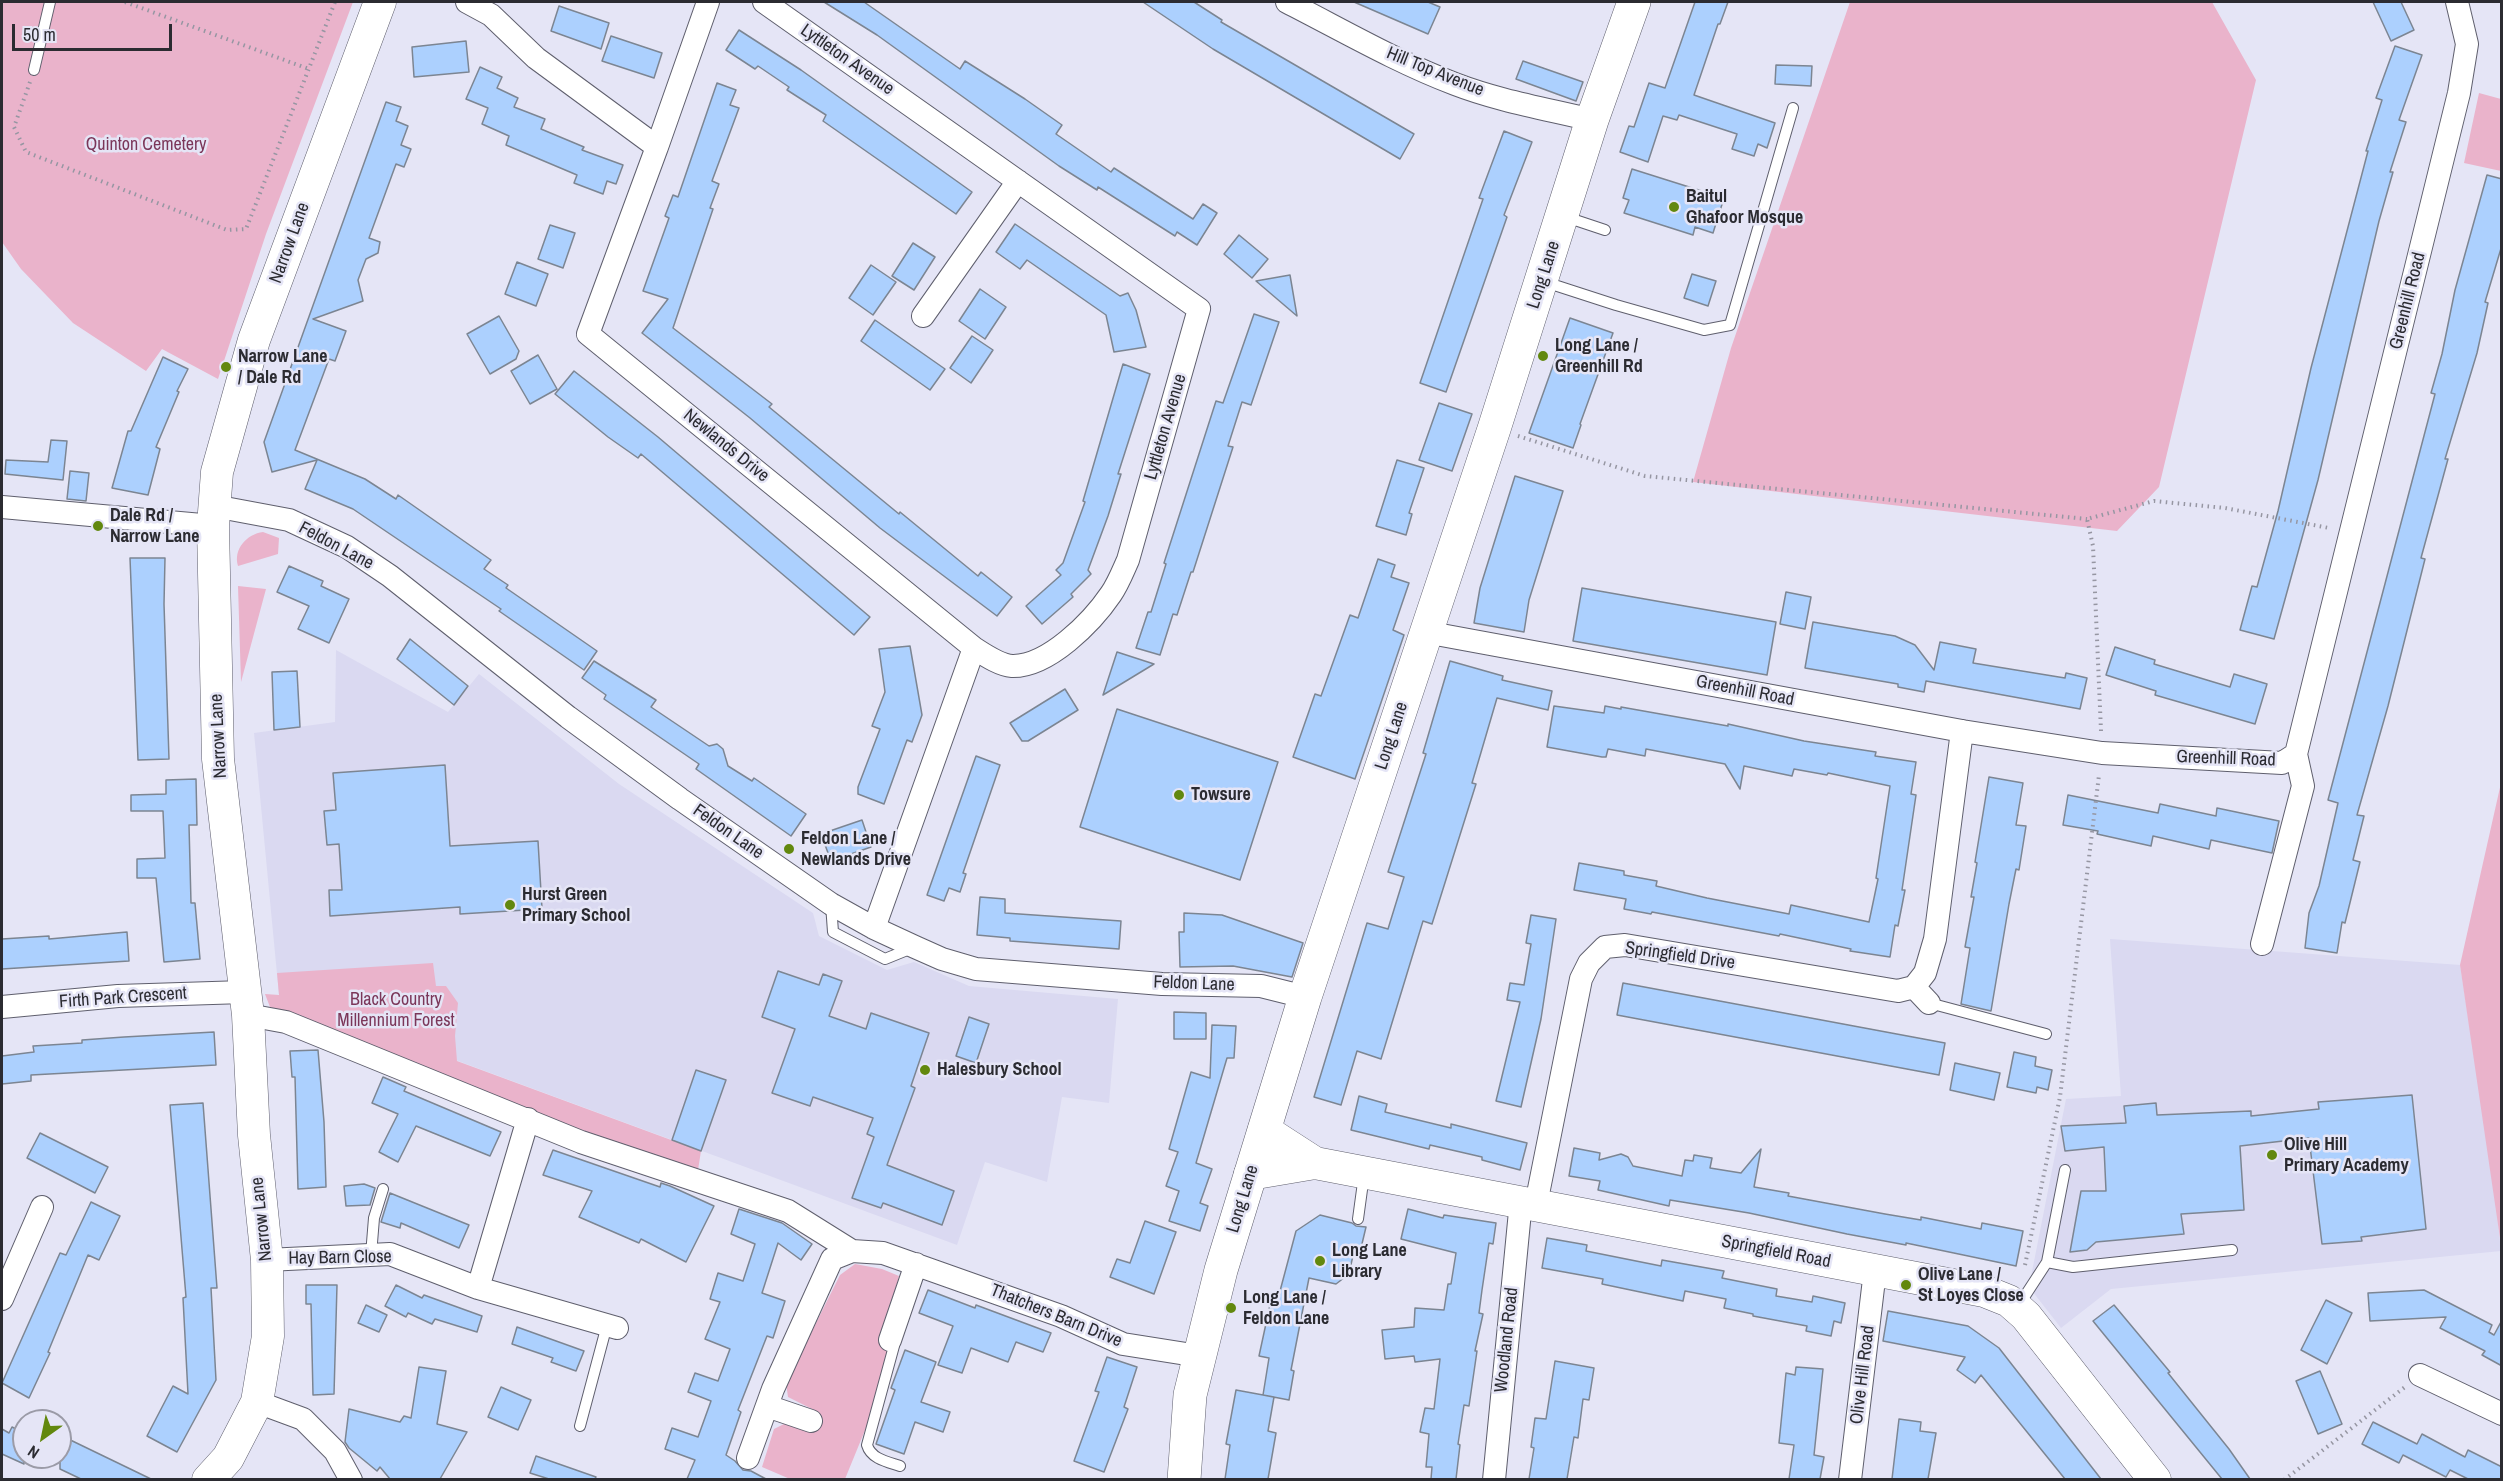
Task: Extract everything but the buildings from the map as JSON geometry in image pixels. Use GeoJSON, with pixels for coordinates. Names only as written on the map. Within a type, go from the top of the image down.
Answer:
{"type":"FeatureCollection","features":[{"type":"Feature","properties":{"kind":"main road","name":"Narrow Lane"},"geometry":{"type":"LineString","coordinates":[[208,1479],[228,1458],[257,1402],[268,1336],[267,1260],[254,1135],[246,1003],[218,759],[214,516],[217,472],[254,340],[380,2]]}},
{"type":"Feature","properties":{"kind":"main road","name":"Long Lane"},"geometry":{"type":"LineString","coordinates":[[1184,1479],[1190,1395],[1221,1270],[1250,1174],[1305,997],[1494,429],[1592,120],[1634,2]]}},
{"type":"Feature","properties":{"kind":"main road","name":"Springfield Road"},"geometry":{"type":"LineString","coordinates":[[1264,1130],[1315,1163]]}},
{"type":"Feature","properties":{"kind":"main road","name":"Springfield Road"},"geometry":{"type":"LineString","coordinates":[[1250,1174],[1315,1163],[1875,1272],[1984,1291],[2013,1304]]}},
{"type":"Feature","properties":{"kind":"main road"},"geometry":{"type":"LineString","coordinates":[[2013,1304],[2155,1479]]}},
{"type":"Feature","properties":{"kind":"street"},"geometry":{"type":"LineString","coordinates":[[467,2],[491,15],[536,58],[657,147],[708,2]]}},
{"type":"Feature","properties":{"kind":"street","name":"Lyttleton Avenue"},"geometry":{"type":"LineString","coordinates":[[764,2],[1199,309],[1128,560],[1112,593],[1070,638],[1053,652],[1031,663],[1010,666],[974,648]]}},
{"type":"Feature","properties":{"kind":"street","name":"Hill Top Avenue"},"geometry":{"type":"LineString","coordinates":[[1287,2],[1405,62],[1456,84],[1514,102],[1592,120]]}},
{"type":"Feature","properties":{"kind":"street","name":"Greenhill Road"},"geometry":{"type":"LineString","coordinates":[[1425,632],[1962,731],[2102,753],[2282,763],[2296,754],[2459,93],[2467,44],[2457,2]]}},
{"type":"Feature","properties":{"kind":"street","name":"Newlands Drive"},"geometry":{"type":"LineString","coordinates":[[657,147],[588,334],[974,648]]}},
{"type":"Feature","properties":{"kind":"street"},"geometry":{"type":"LineString","coordinates":[[923,316],[1018,181]]}},
{"type":"Feature","properties":{"kind":"street","name":"Feldon Lane"},"geometry":{"type":"LineString","coordinates":[[2,507],[289,520],[347,547],[390,576],[619,755],[831,904],[874,928],[942,959],[976,969],[1162,984],[1261,986],[1305,997]]}},
{"type":"Feature","properties":{"kind":"street"},"geometry":{"type":"LineString","coordinates":[[874,928],[974,648]]}},
{"type":"Feature","properties":{"kind":"street"},"geometry":{"type":"LineString","coordinates":[[1921,995],[1935,939],[1962,731]]}},
{"type":"Feature","properties":{"kind":"street"},"geometry":{"type":"LineString","coordinates":[[2262,945],[2303,786],[2296,754]]}},
{"type":"Feature","properties":{"kind":"street","name":"Springfield Drive"},"geometry":{"type":"LineString","coordinates":[[1529,1203],[1581,979],[1590,963],[1605,947],[1625,945],[1921,995]]}},
{"type":"Feature","properties":{"kind":"street","name":"Firth Park Crescent"},"geometry":{"type":"LineString","coordinates":[[2,1008],[118,996],[246,1003],[286,1023],[528,1119],[581,1143],[788,1210],[852,1251]]}},
{"type":"Feature","properties":{"kind":"street"},"geometry":{"type":"LineString","coordinates":[[478,1288],[528,1119]]}},
{"type":"Feature","properties":{"kind":"street","name":"Woodland Road"},"geometry":{"type":"LineString","coordinates":[[1494,1479],[1529,1203]]}},
{"type":"Feature","properties":{"kind":"street"},"geometry":{"type":"LineString","coordinates":[[2,1299],[42,1207]]}},
{"type":"Feature","properties":{"kind":"street"},"geometry":{"type":"LineString","coordinates":[[748,1458],[767,1406],[831,1259],[852,1251]]}},
{"type":"Feature","properties":{"kind":"street","name":"Thatchers Barn Drive"},"geometry":{"type":"LineString","coordinates":[[852,1251],[883,1253],[916,1264],[1061,1316],[1123,1344],[1199,1356]]}},
{"type":"Feature","properties":{"kind":"street","name":"Hay Barn Close"},"geometry":{"type":"LineString","coordinates":[[267,1260],[390,1254],[478,1288],[612,1326]]}},
{"type":"Feature","properties":{"kind":"street"},"geometry":{"type":"LineString","coordinates":[[890,1340],[916,1264]]}},
{"type":"Feature","properties":{"kind":"street","name":"Olive Hill Road"},"geometry":{"type":"LineString","coordinates":[[1850,1479],[1875,1272]]}},
{"type":"Feature","properties":{"kind":"street"},"geometry":{"type":"LineString","coordinates":[[2420,1375],[2502,1414]]}},
{"type":"Feature","properties":{"kind":"street"},"geometry":{"type":"LineString","coordinates":[[257,1402],[303,1419],[335,1451],[351,1479]]}},
{"type":"Feature","properties":{"kind":"street"},"geometry":{"type":"LineString","coordinates":[[767,1406],[811,1421]]}},
{"type":"Feature","properties":{"kind":"lane"},"geometry":{"type":"LineString","coordinates":[[34,70],[50,2]]}},
{"type":"Feature","properties":{"kind":"lane"},"geometry":{"type":"LineString","coordinates":[[1542,281],[1704,330],[1730,325],[1793,108]]}},
{"type":"Feature","properties":{"kind":"lane"},"geometry":{"type":"LineString","coordinates":[[1563,215],[1605,230]]}},
{"type":"Feature","properties":{"kind":"lane"},"geometry":{"type":"LineString","coordinates":[[831,904],[833,932],[885,959],[915,947]]}},
{"type":"Feature","properties":{"kind":"lane"},"geometry":{"type":"LineString","coordinates":[[1921,995],[2046,1034]]}},
{"type":"Feature","properties":{"kind":"lane"},"geometry":{"type":"LineString","coordinates":[[2013,1304],[2048,1262],[2066,1170]]}},
{"type":"Feature","properties":{"kind":"lane"},"geometry":{"type":"LineString","coordinates":[[1358,1219],[1364,1172]]}},
{"type":"Feature","properties":{"kind":"lane"},"geometry":{"type":"LineString","coordinates":[[371,1255],[374,1218],[383,1189]]}},
{"type":"Feature","properties":{"kind":"lane"},"geometry":{"type":"LineString","coordinates":[[2048,1262],[2073,1267],[2232,1250]]}},
{"type":"Feature","properties":{"kind":"lane"},"geometry":{"type":"LineString","coordinates":[[580,1426],[612,1326]]}},
{"type":"Feature","properties":{"kind":"lane"},"geometry":{"type":"LineString","coordinates":[[890,1340],[894,1346],[867,1445],[869,1452],[876,1457],[900,1466]]}},
{"type":"Feature","properties":{"kind":"path"},"geometry":{"type":"LineString","coordinates":[[125,2],[309,69]]}},
{"type":"Feature","properties":{"kind":"path"},"geometry":{"type":"LineString","coordinates":[[34,70],[14,127],[26,152],[227,230],[246,229],[335,2]]}},
{"type":"Feature","properties":{"kind":"path"},"geometry":{"type":"LineString","coordinates":[[1494,429],[1645,476],[2087,519],[2154,501],[2225,508],[2350,533]]}},
{"type":"Feature","properties":{"kind":"path"},"geometry":{"type":"LineString","coordinates":[[2013,1304],[2022,1283],[2060,1097],[2102,753],[2093,546],[2087,519]]}},
{"type":"Feature","properties":{"kind":"path"},"geometry":{"type":"LineString","coordinates":[[2284,1479],[2420,1375]]}},
{"type":"Feature","properties":{"kind":"shaded area","name":"Hurst Green Primary School"},"geometry":{"type":"Polygon","coordinates":[[[336,650],[448,712],[479,674],[619,784],[813,913],[819,936],[887,970],[914,962],[969,986],[1118,999],[1109,1103],[1062,1097],[1047,1182],[985,1162],[957,1245],[279,995],[254,733],[335,722],[336,650]]]}},
{"type":"Feature","properties":{"kind":"shaded area","name":"Olive Hill Primary Academy"},"geometry":{"type":"Polygon","coordinates":[[[2110,939],[2460,965],[2494,1184],[2501,1251],[2111,1289],[2061,1328],[2029,1287],[2066,1099],[2121,1096],[2110,939]]]}},
{"type":"Feature","properties":{"kind":"green space","name":"Quinton Cemetery"},"geometry":{"type":"Polygon","coordinates":[[[2,2],[353,2],[266,234],[218,379],[162,349],[146,371],[73,323],[21,269],[2,242],[2,2]]]}},
{"type":"Feature","properties":{"kind":"green space"},"geometry":{"type":"Polygon","coordinates":[[[1850,2],[2212,2],[2256,80],[2159,487],[2117,531],[1693,482],[1731,348],[1850,2]]]}},
{"type":"Feature","properties":{"kind":"green space"},"geometry":{"type":"Polygon","coordinates":[[[2479,93],[2501,99],[2501,171],[2464,163],[2479,93]]]}},
{"type":"Feature","properties":{"kind":"green space"},"geometry":{"type":"Polygon","coordinates":[[[263,532],[279,538],[278,554],[238,566],[239,548],[247,539],[263,532]]]}},
{"type":"Feature","properties":{"kind":"green space"},"geometry":{"type":"Polygon","coordinates":[[[238,586],[266,589],[241,682],[238,586]]]}},
{"type":"Feature","properties":{"kind":"green space"},"geometry":{"type":"Polygon","coordinates":[[[2502,783],[2501,1245],[2460,965],[2502,783]]]}},
{"type":"Feature","properties":{"kind":"green space","name":"Black Country Millennium Forest"},"geometry":{"type":"Polygon","coordinates":[[[433,963],[436,986],[446,986],[458,1003],[455,1036],[457,1061],[701,1151],[698,1170],[593,1139],[270,1007],[265,994],[279,995],[277,973],[433,963]]]}},
{"type":"Feature","properties":{"kind":"green space"},"geometry":{"type":"Polygon","coordinates":[[[855,1264],[882,1269],[899,1276],[881,1346],[897,1352],[845,1479],[790,1479],[762,1467],[774,1429],[784,1424],[811,1431],[820,1413],[788,1397],[786,1383],[840,1275],[855,1264]]]}},
{"type":"Feature","properties":{"kind":"place","name":"Baitul Ghafoor Mosque"},"geometry":{"type":"Point","coordinates":[1674,207]}},
{"type":"Feature","properties":{"kind":"place","name":"Long Lane / Greenhill Rd"},"geometry":{"type":"Point","coordinates":[1543,356]}},
{"type":"Feature","properties":{"kind":"place","name":"Narrow Lane / Dale Rd"},"geometry":{"type":"Point","coordinates":[226,367]}},
{"type":"Feature","properties":{"kind":"place","name":"Dale Rd / Narrow Lane"},"geometry":{"type":"Point","coordinates":[98,526]}},
{"type":"Feature","properties":{"kind":"place","name":"Towsure"},"geometry":{"type":"Point","coordinates":[1179,795]}},
{"type":"Feature","properties":{"kind":"place","name":"Feldon Lane / Newlands Drive"},"geometry":{"type":"Point","coordinates":[789,849]}},
{"type":"Feature","properties":{"kind":"place","name":"Hurst Green Primary School"},"geometry":{"type":"Point","coordinates":[510,905]}},
{"type":"Feature","properties":{"kind":"place","name":"Halesbury School"},"geometry":{"type":"Point","coordinates":[925,1070]}},
{"type":"Feature","properties":{"kind":"place","name":"Olive Hill Primary Academy"},"geometry":{"type":"Point","coordinates":[2272,1155]}},
{"type":"Feature","properties":{"kind":"place","name":"Long Lane Library"},"geometry":{"type":"Point","coordinates":[1320,1261]}},
{"type":"Feature","properties":{"kind":"place","name":"Olive Lane / St Loyes Close"},"geometry":{"type":"Point","coordinates":[1906,1285]}},
{"type":"Feature","properties":{"kind":"place","name":"Long Lane / Feldon Lane"},"geometry":{"type":"Point","coordinates":[1231,1308]}}]}
